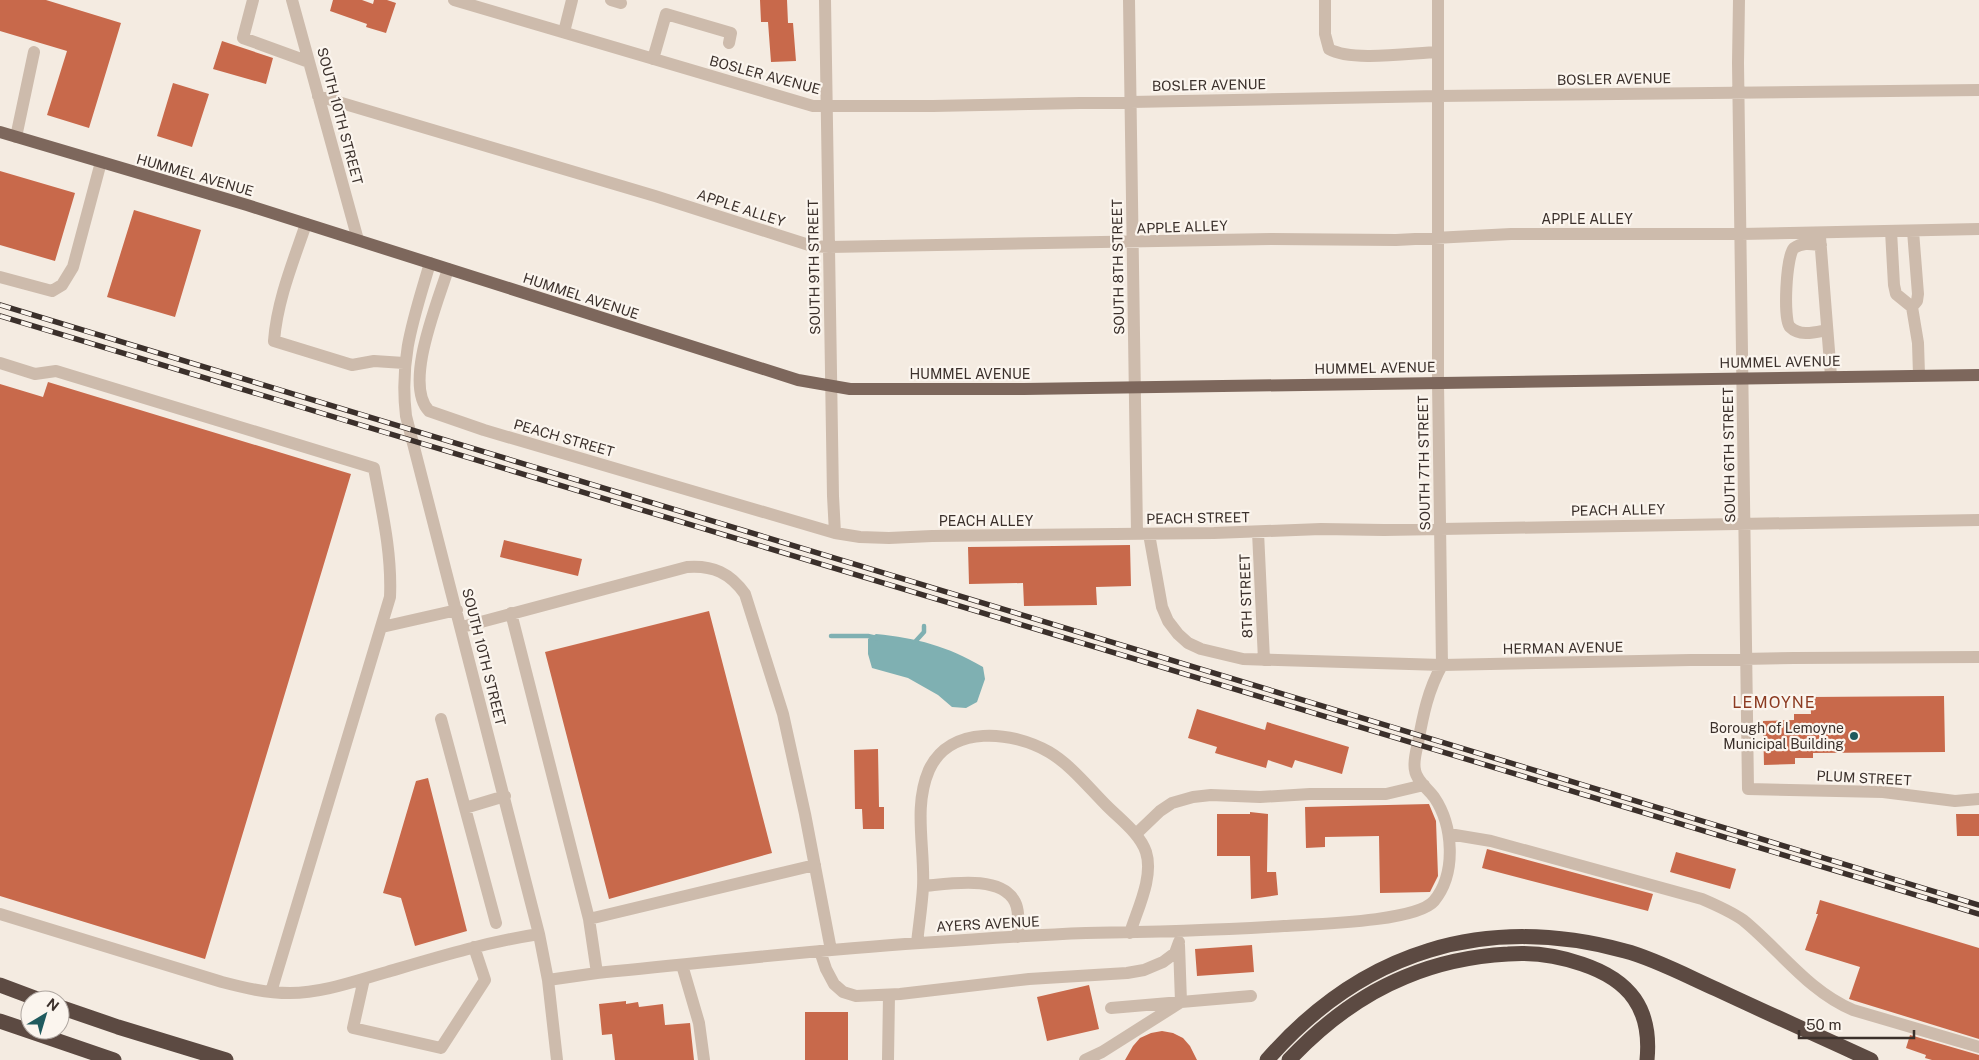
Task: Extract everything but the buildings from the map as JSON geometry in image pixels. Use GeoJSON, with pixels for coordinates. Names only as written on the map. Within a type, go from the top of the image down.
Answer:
{"type":"FeatureCollection","features":[{"type":"Feature","properties":{"kind":"highway"},"geometry":{"type":"LineString","coordinates":[[1267,1060],[1303,1022],[1356,982],[1400,960],[1437,948],[1493,937],[1576,940],[1627,951],[1687,976],[1871,1060]]}},
{"type":"Feature","properties":{"kind":"highway"},"geometry":{"type":"LineString","coordinates":[[1289,1060],[1327,1024],[1377,990],[1434,966],[1509,953],[1541,954],[1570,960],[1598,969],[1618,980],[1630,991],[1643,1014],[1648,1033],[1647,1060]]}},
{"type":"Feature","properties":{"kind":"highway"},"geometry":{"type":"LineString","coordinates":[[0,985],[20,992]]}},
{"type":"Feature","properties":{"kind":"highway"},"geometry":{"type":"LineString","coordinates":[[70,1010],[226,1060]]}},
{"type":"Feature","properties":{"kind":"highway"},"geometry":{"type":"LineString","coordinates":[[0,1021],[114,1060]]}},
{"type":"Feature","properties":{"kind":"main road","name":"HUMMEL AVENUE"},"geometry":{"type":"LineString","coordinates":[[0,132],[358,240],[798,380],[832,387],[878,390],[1979,374]]}},
{"type":"Feature","properties":{"kind":"street"},"geometry":{"type":"LineString","coordinates":[[253,0],[243,38],[309,62]]}},
{"type":"Feature","properties":{"kind":"street","name":"SOUTH 10TH STREET"},"geometry":{"type":"LineString","coordinates":[[292,0],[358,240]]}},
{"type":"Feature","properties":{"kind":"street","name":"BOSLER AVENUE"},"geometry":{"type":"LineString","coordinates":[[454,0],[813,106],[933,106],[1438,96],[1979,90]]}},
{"type":"Feature","properties":{"kind":"street"},"geometry":{"type":"LineString","coordinates":[[564,32],[572,0]]}},
{"type":"Feature","properties":{"kind":"street","name":"SOUTH 9TH STREET"},"geometry":{"type":"LineString","coordinates":[[825,0],[835,533]]}},
{"type":"Feature","properties":{"kind":"street","name":"SOUTH 8TH STREET"},"geometry":{"type":"LineString","coordinates":[[1129,0],[1134,387],[1143,534],[1165,614]]}},
{"type":"Feature","properties":{"kind":"street"},"geometry":{"type":"LineString","coordinates":[[1325,0],[1325,34],[1329,49],[1334,52],[1351,56],[1438,52]]}},
{"type":"Feature","properties":{"kind":"street","name":"SOUTH 7TH STREET"},"geometry":{"type":"LineString","coordinates":[[1429,905],[1440,892],[1446,877],[1450,858],[1449,834],[1436,799],[1415,774],[1415,760],[1425,703],[1433,681],[1442,665],[1437,238],[1438,0]]}},
{"type":"Feature","properties":{"kind":"street","name":"SOUTH 6TH STREET"},"geometry":{"type":"LineString","coordinates":[[1739,0],[1738,92],[1748,790]]}},
{"type":"Feature","properties":{"kind":"street"},"geometry":{"type":"LineString","coordinates":[[653,59],[666,14],[731,33],[729,43]]}},
{"type":"Feature","properties":{"kind":"street"},"geometry":{"type":"LineString","coordinates":[[16,137],[34,52]]}},
{"type":"Feature","properties":{"kind":"street","name":"APPLE ALLEY"},"geometry":{"type":"LineString","coordinates":[[318,96],[646,193],[812,246],[829,248],[1271,239],[1396,240],[1512,234],[1741,234],[1820,238],[1891,231],[1979,229]]}},
{"type":"Feature","properties":{"kind":"street"},"geometry":{"type":"LineString","coordinates":[[0,277],[52,291],[62,285],[73,267],[100,162]]}},
{"type":"Feature","properties":{"kind":"street"},"geometry":{"type":"LineString","coordinates":[[306,224],[276,319],[274,341],[352,365],[374,361],[404,363]]}},
{"type":"Feature","properties":{"kind":"street"},"geometry":{"type":"LineString","coordinates":[[1912,307],[1918,298],[1913,230]]}},
{"type":"Feature","properties":{"kind":"street"},"geometry":{"type":"LineString","coordinates":[[1891,231],[1896,294],[1912,307],[1918,343],[1919,375]]}},
{"type":"Feature","properties":{"kind":"street"},"geometry":{"type":"LineString","coordinates":[[1827,330],[1806,334],[1798,332],[1791,328],[1787,319],[1788,263],[1791,252],[1800,245],[1820,238],[1831,376]]}},
{"type":"Feature","properties":{"kind":"street","name":"SOUTH 10TH STREET"},"geometry":{"type":"LineString","coordinates":[[430,263],[409,336],[404,363],[406,416],[462,627],[539,934],[548,980],[557,1060]]}},
{"type":"Feature","properties":{"kind":"street","name":"PEACH STREET"},"geometry":{"type":"LineString","coordinates":[[448,269],[420,366],[421,399],[423,405],[430,411],[484,430],[835,533]]}},
{"type":"Feature","properties":{"kind":"street"},"geometry":{"type":"LineString","coordinates":[[0,363],[35,374],[56,371],[374,468],[389,546],[390,597],[271,992]]}},
{"type":"Feature","properties":{"kind":"street","name":"PEACH ALLEY"},"geometry":{"type":"LineString","coordinates":[[1258,532],[1321,529],[1979,520]]}},
{"type":"Feature","properties":{"kind":"street","name":"PEACH STREET"},"geometry":{"type":"LineString","coordinates":[[1143,534],[1258,532]]}},
{"type":"Feature","properties":{"kind":"street","name":"8TH STREET"},"geometry":{"type":"LineString","coordinates":[[1258,532],[1264,660]]}},
{"type":"Feature","properties":{"kind":"street","name":"PEACH ALLEY"},"geometry":{"type":"LineString","coordinates":[[835,533],[860,537],[889,538],[1143,534]]}},
{"type":"Feature","properties":{"kind":"street"},"geometry":{"type":"LineString","coordinates":[[462,627],[687,567],[702,566],[712,568],[737,582],[746,594],[782,714],[805,814],[815,865],[826,969],[834,984],[843,992],[856,996],[888,995],[1029,978],[1127,973],[1144,970],[1163,962],[1175,953],[1179,937]]}},
{"type":"Feature","properties":{"kind":"street"},"geometry":{"type":"LineString","coordinates":[[382,627],[457,610]]}},
{"type":"Feature","properties":{"kind":"street"},"geometry":{"type":"LineString","coordinates":[[510,613],[589,919],[597,973]]}},
{"type":"Feature","properties":{"kind":"street","name":"HERMAN AVENUE"},"geometry":{"type":"LineString","coordinates":[[1165,614],[1178,634],[1188,643],[1201,649],[1243,659],[1298,659],[1442,665],[1979,657]]}},
{"type":"Feature","properties":{"kind":"street"},"geometry":{"type":"LineString","coordinates":[[441,720],[496,923]]}},
{"type":"Feature","properties":{"kind":"street"},"geometry":{"type":"LineString","coordinates":[[917,943],[923,886],[920,816],[929,771],[937,757],[948,746],[968,738],[992,736],[1034,744],[1051,753],[1136,834],[1146,853],[1148,865],[1146,882],[1130,933]]}},
{"type":"Feature","properties":{"kind":"street"},"geometry":{"type":"LineString","coordinates":[[1136,834],[1172,803],[1193,797],[1386,794],[1424,785]]}},
{"type":"Feature","properties":{"kind":"street","name":"PLUM STREET"},"geometry":{"type":"LineString","coordinates":[[1748,790],[1883,792],[1955,801],[1979,799]]}},
{"type":"Feature","properties":{"kind":"street"},"geometry":{"type":"LineString","coordinates":[[465,808],[505,796]]}},
{"type":"Feature","properties":{"kind":"street"},"geometry":{"type":"LineString","coordinates":[[1449,834],[1491,841],[1702,900],[1727,910],[1742,920],[1818,991],[1837,1004],[1979,1047]]}},
{"type":"Feature","properties":{"kind":"street"},"geometry":{"type":"LineString","coordinates":[[589,919],[815,865]]}},
{"type":"Feature","properties":{"kind":"street"},"geometry":{"type":"LineString","coordinates":[[923,886],[964,883],[998,886],[1009,893],[1015,902],[1018,910],[1018,937]]}},
{"type":"Feature","properties":{"kind":"street","name":"AYERS AVENUE"},"geometry":{"type":"LineString","coordinates":[[548,980],[597,973],[917,943],[1084,933],[1130,933],[1179,937],[1360,921],[1398,915],[1429,905]]}},
{"type":"Feature","properties":{"kind":"street"},"geometry":{"type":"LineString","coordinates":[[0,914],[231,984],[271,992],[313,991],[364,979],[497,941],[539,934]]}},
{"type":"Feature","properties":{"kind":"street"},"geometry":{"type":"LineString","coordinates":[[1179,937],[1181,1002]]}},
{"type":"Feature","properties":{"kind":"street"},"geometry":{"type":"LineString","coordinates":[[364,979],[353,1028],[441,1048],[486,980],[474,947]]}},
{"type":"Feature","properties":{"kind":"street"},"geometry":{"type":"LineString","coordinates":[[682,965],[700,1023],[704,1060]]}},
{"type":"Feature","properties":{"kind":"street"},"geometry":{"type":"LineString","coordinates":[[888,995],[888,1060]]}},
{"type":"Feature","properties":{"kind":"street"},"geometry":{"type":"LineString","coordinates":[[1111,1008],[1251,996]]}},
{"type":"Feature","properties":{"kind":"street"},"geometry":{"type":"LineString","coordinates":[[1085,1060],[1102,1052],[1181,1002]]}},
{"type":"Feature","properties":{"kind":"water"},"geometry":{"type":"Polygon","coordinates":[[[876,634],[905,638],[944,648],[983,667],[985,679],[977,702],[966,708],[952,707],[938,695],[908,678],[872,668],[868,654],[868,639],[876,634]]]}},
{"type":"Feature","properties":{"kind":"waterway"},"geometry":{"type":"LineString","coordinates":[[914,643],[924,632],[924,626]]}},
{"type":"Feature","properties":{"kind":"waterway"},"geometry":{"type":"LineString","coordinates":[[831,636],[868,636],[877,638]]}},
{"type":"Feature","properties":{"kind":"railway"},"geometry":{"type":"LineString","coordinates":[[0,305],[1979,905]]}},
{"type":"Feature","properties":{"kind":"railway"},"geometry":{"type":"LineString","coordinates":[[0,316],[1979,914]]}},
{"type":"Feature","properties":{"kind":"place","name":"Borough of Lemoyne Municipal Building"},"geometry":{"type":"Point","coordinates":[1854,736]}},
{"type":"Feature","properties":{"kind":"district","name":"LEMOYNE"},"geometry":{"type":"Point","coordinates":[1774,702]}}]}
